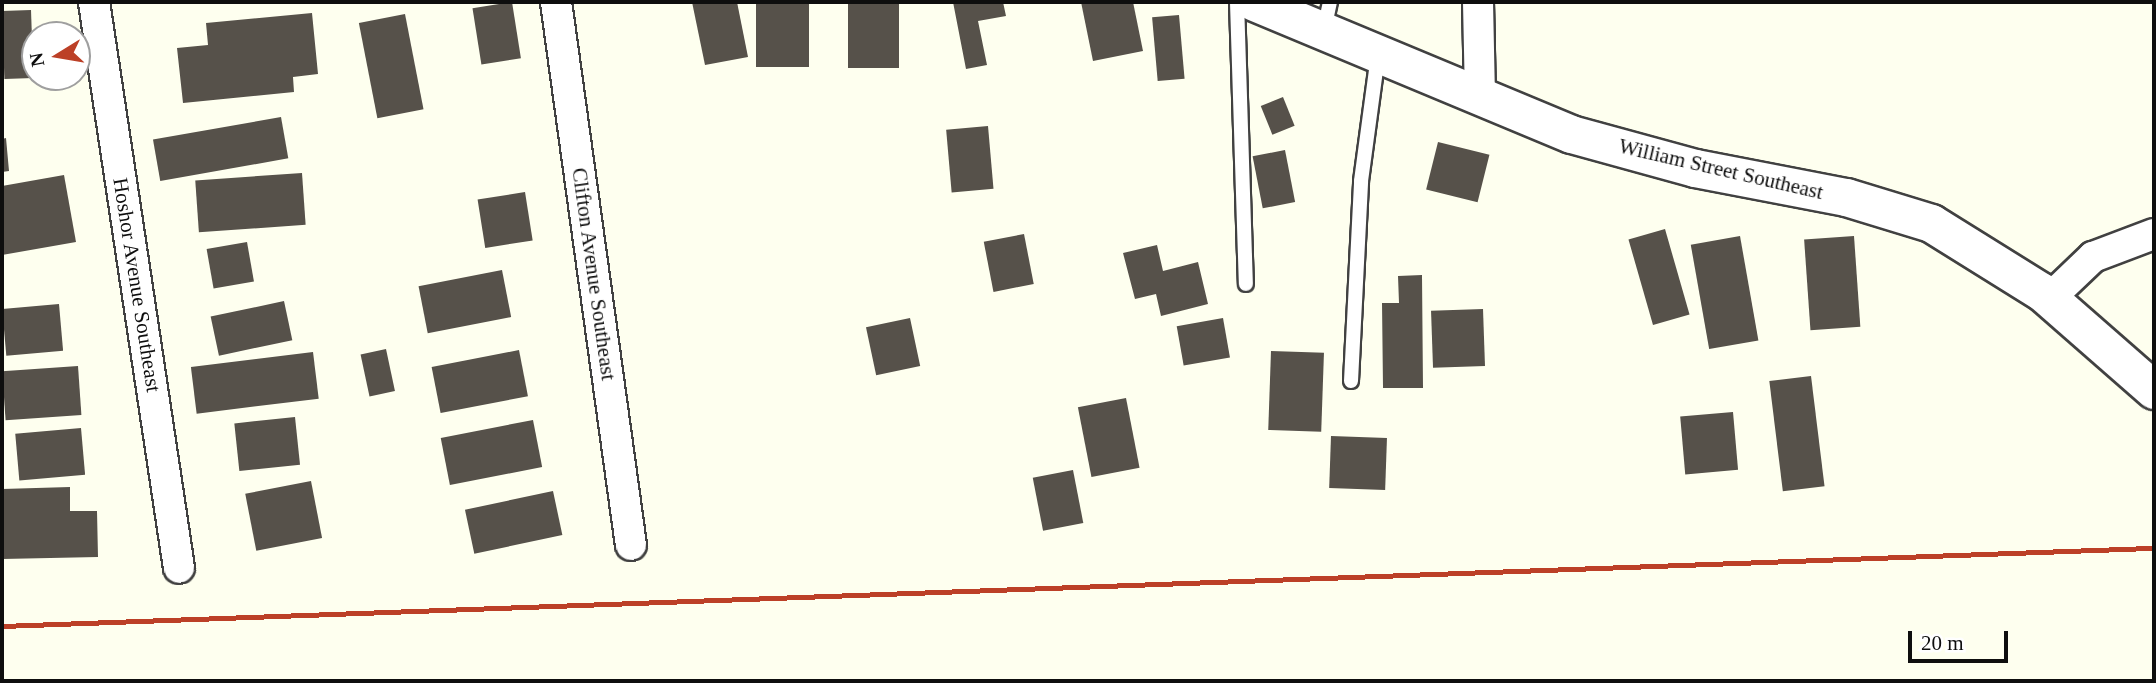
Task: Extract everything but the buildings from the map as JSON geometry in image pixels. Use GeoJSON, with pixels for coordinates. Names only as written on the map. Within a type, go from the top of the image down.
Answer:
{"type":"FeatureCollection","features":[{"type":"Feature","properties":{"kind":"street","name":"Hoshor Avenue Southeast"},"geometry":{"type":"LineString","coordinates":[[94,2],[179,568]]}},
{"type":"Feature","properties":{"kind":"street","name":"Clifton Avenue Southeast"},"geometry":{"type":"LineString","coordinates":[[556,2],[631,545]]}},
{"type":"Feature","properties":{"kind":"street","name":"William Street Southeast"},"geometry":{"type":"LineString","coordinates":[[1254,2],[1327,17],[1378,56],[1571,134],[1695,168],[1846,197],[1931,223],[2049,299],[2154,390]]}},
{"type":"Feature","properties":{"kind":"street"},"geometry":{"type":"LineString","coordinates":[[1478,2],[1480,97]]}},
{"type":"Feature","properties":{"kind":"street"},"geometry":{"type":"LineString","coordinates":[[2049,299],[2093,257],[2154,234]]}},
{"type":"Feature","properties":{"kind":"lane"},"geometry":{"type":"LineString","coordinates":[[1237,2],[1246,284]]}},
{"type":"Feature","properties":{"kind":"lane"},"geometry":{"type":"LineString","coordinates":[[1351,381],[1361,181],[1378,56]]}},
{"type":"Feature","properties":{"kind":"railway"},"geometry":{"type":"LineString","coordinates":[[2,626],[2154,548]]}}]}
